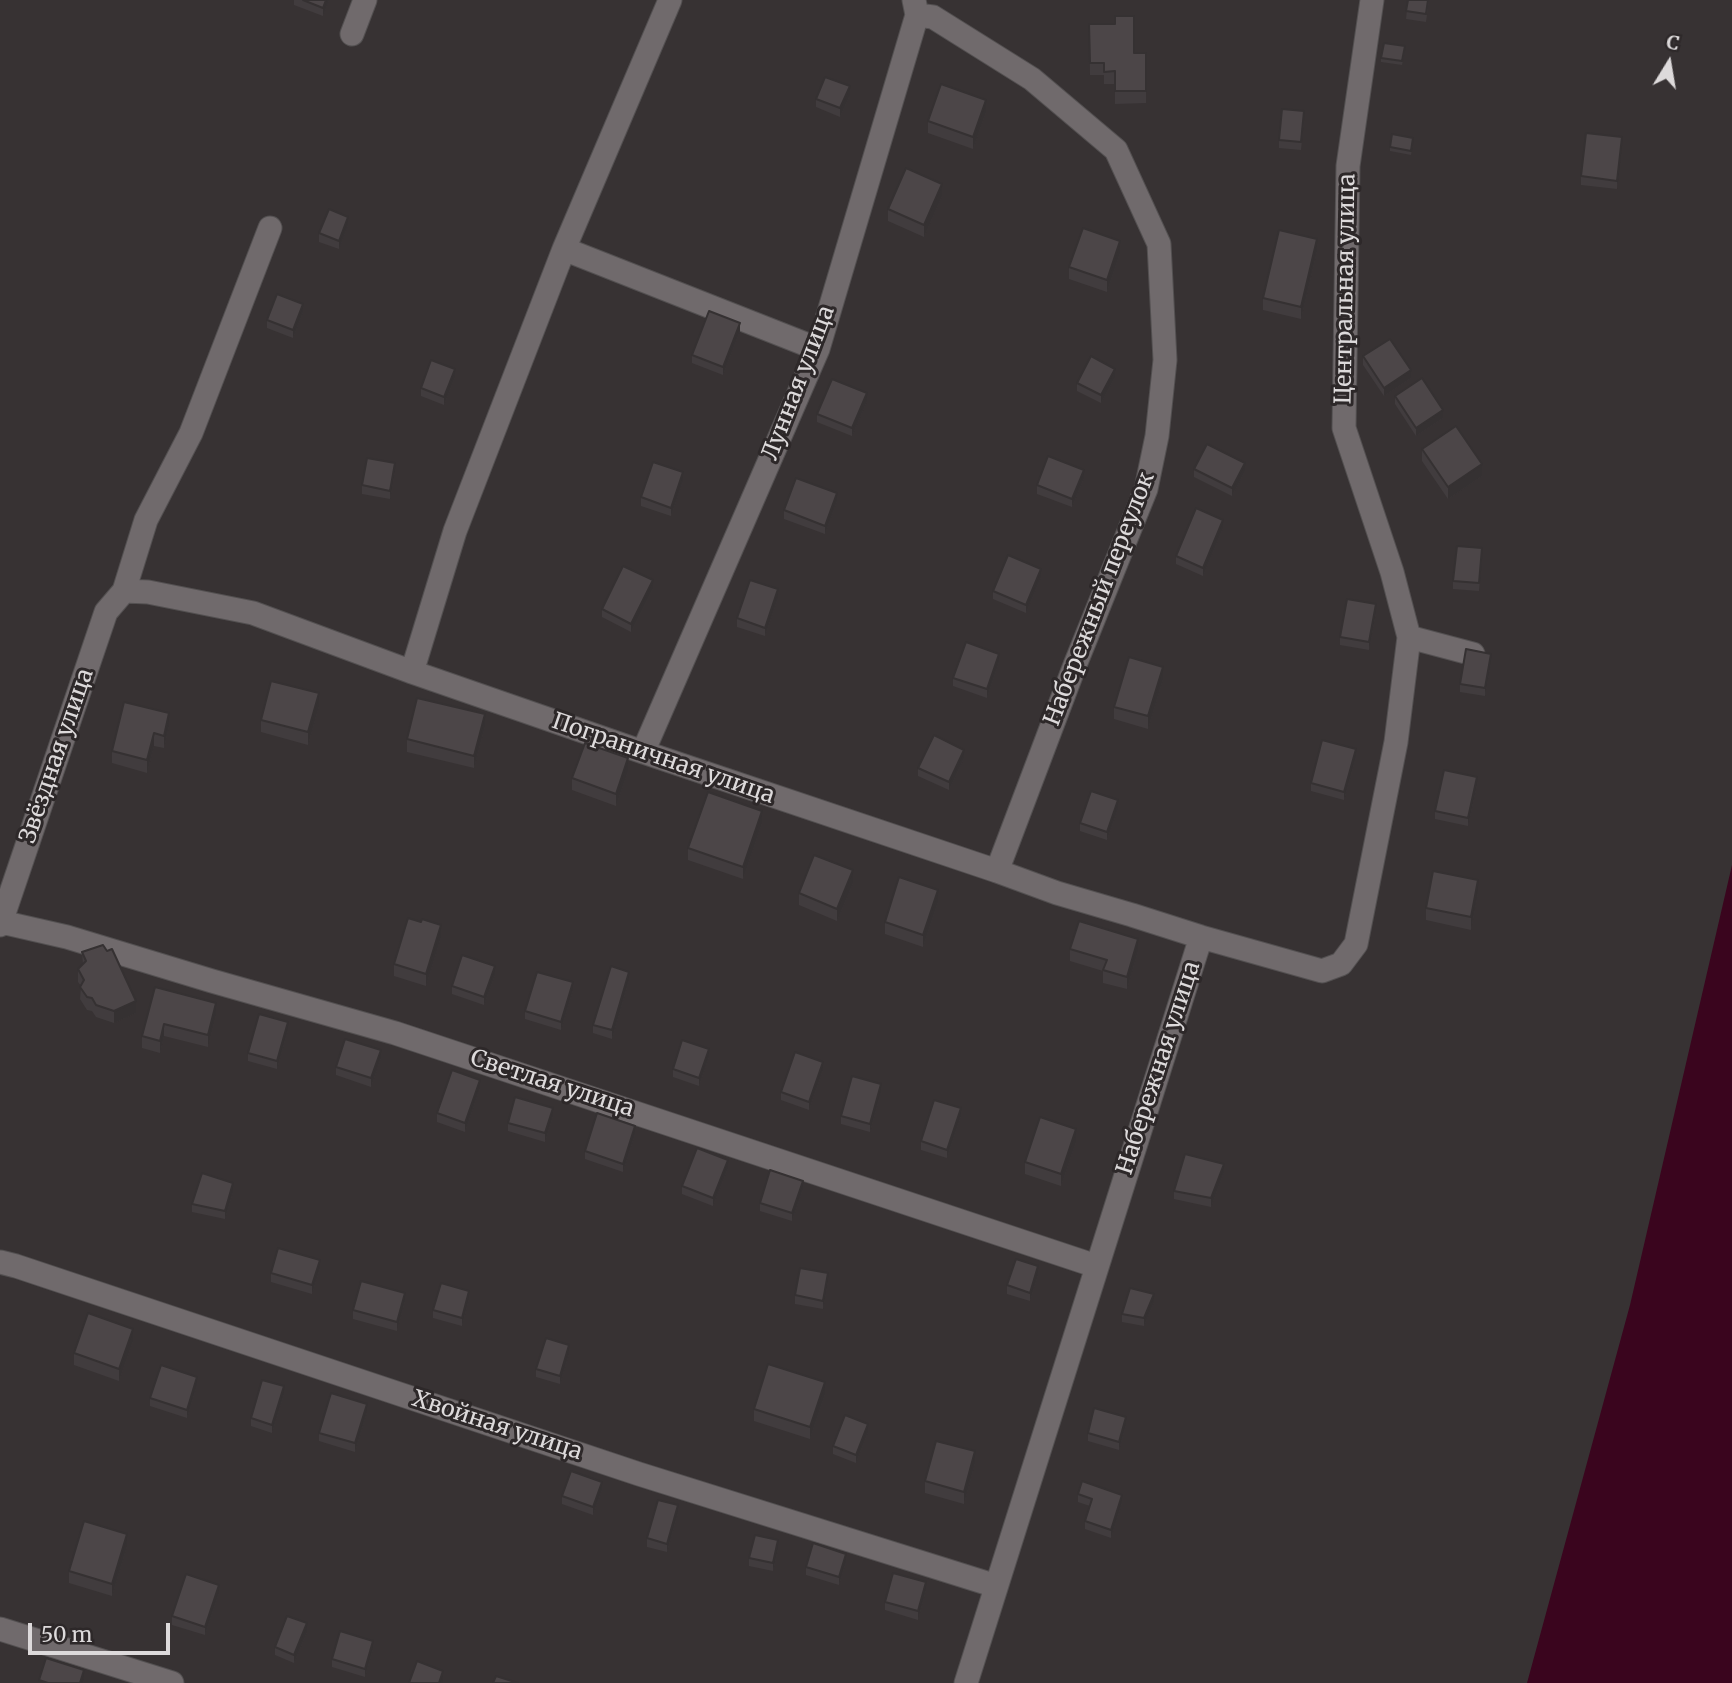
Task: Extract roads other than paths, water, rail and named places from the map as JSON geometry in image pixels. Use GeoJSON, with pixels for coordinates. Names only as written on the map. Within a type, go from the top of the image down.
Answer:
{"type":"FeatureCollection","features":[{"type":"Feature","properties":{"kind":"street"},"geometry":{"type":"LineString","coordinates":[[352,34],[365,0]]}},
{"type":"Feature","properties":{"kind":"street"},"geometry":{"type":"LineString","coordinates":[[412,672],[455,531],[564,249],[670,0]]}},
{"type":"Feature","properties":{"kind":"street","name":"Центральная улица"},"geometry":{"type":"LineString","coordinates":[[1372,0],[1348,166],[1344,428],[1392,572]]}},
{"type":"Feature","properties":{"kind":"street","name":"Лунная улица"},"geometry":{"type":"LineString","coordinates":[[643,752],[818,349],[916,7]]}},
{"type":"Feature","properties":{"kind":"street","name":"Набережный переулок"},"geometry":{"type":"LineString","coordinates":[[916,7],[1032,79],[1116,149],[1159,244],[1165,360],[1157,436],[1146,489],[1075,665],[997,871]]}},
{"type":"Feature","properties":{"kind":"street","name":"Звёздная улица"},"geometry":{"type":"LineString","coordinates":[[1,923],[106,612],[124,591],[146,520],[191,433],[270,228]]}},
{"type":"Feature","properties":{"kind":"street"},"geometry":{"type":"LineString","coordinates":[[564,249],[818,349]]}},
{"type":"Feature","properties":{"kind":"street","name":"Набережная улица"},"geometry":{"type":"LineString","coordinates":[[966,1683],[1201,937],[1322,971],[1341,964],[1356,944],[1396,742],[1409,637],[1392,572]]}},
{"type":"Feature","properties":{"kind":"street","name":"Пограничная улица"},"geometry":{"type":"LineString","coordinates":[[124,591],[148,592],[253,613],[412,672],[643,752],[1057,893],[1201,937]]}},
{"type":"Feature","properties":{"kind":"street"},"geometry":{"type":"LineString","coordinates":[[1409,637],[1474,653]]}},
{"type":"Feature","properties":{"kind":"street","name":"Светлая улица"},"geometry":{"type":"LineString","coordinates":[[1,923],[67,937],[395,1033],[1096,1266]]}},
{"type":"Feature","properties":{"kind":"street","name":"Хвойная улица"},"geometry":{"type":"LineString","coordinates":[[0,1262],[639,1474],[996,1586]]}},
{"type":"Feature","properties":{"kind":"street"},"geometry":{"type":"LineString","coordinates":[[0,1629],[172,1683]]}}]}
